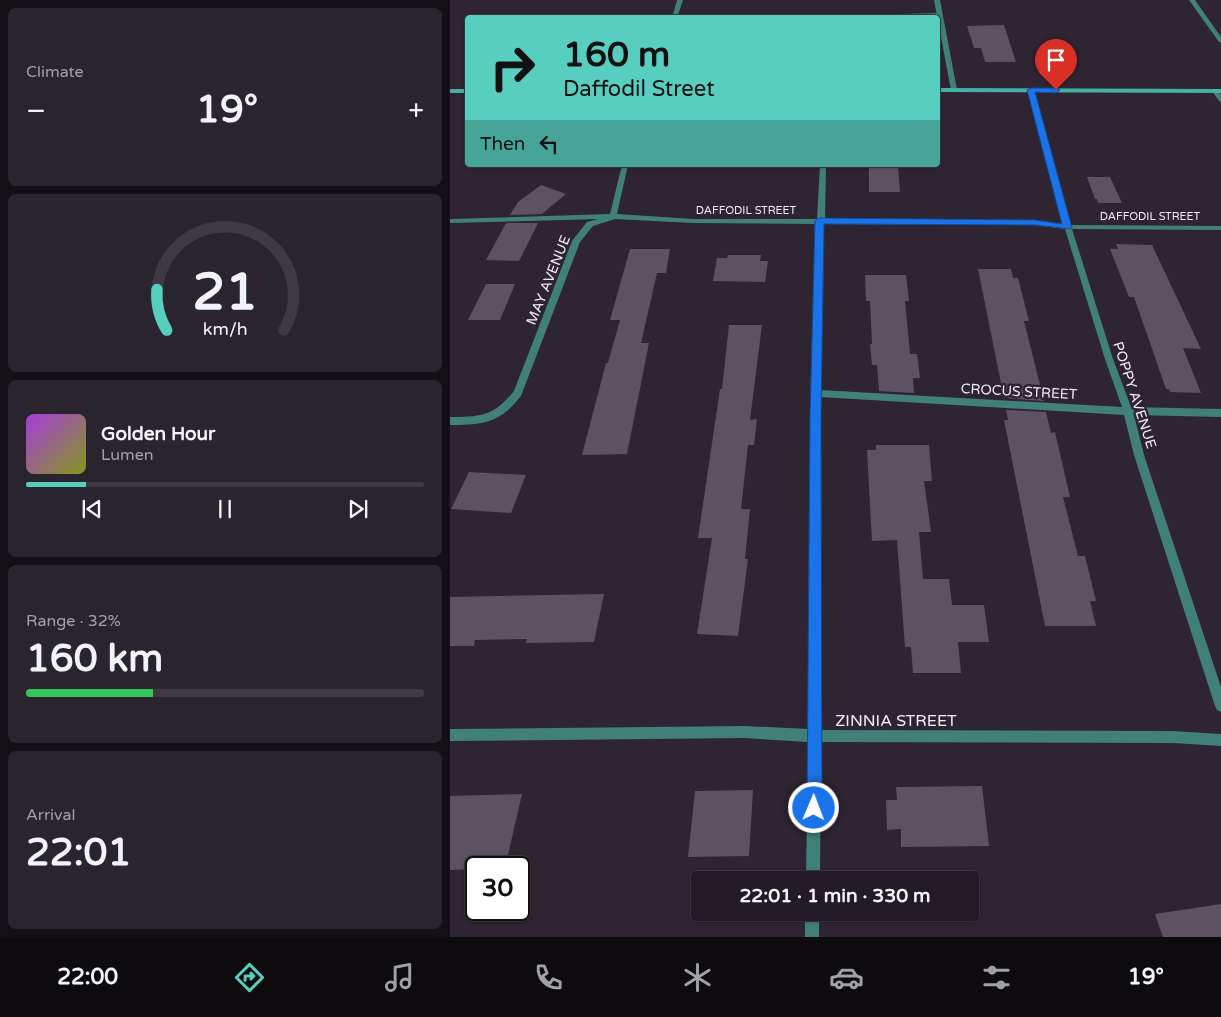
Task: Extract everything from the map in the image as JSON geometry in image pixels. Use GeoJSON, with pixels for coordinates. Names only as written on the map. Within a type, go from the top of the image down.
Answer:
{"type":"FeatureCollection","features":[{"type":"Feature","properties":{"kind":"main road"},"geometry":{"type":"LineString","coordinates":[[940,90],[1218,91]]}},
{"type":"Feature","properties":{"kind":"main road"},"geometry":{"type":"LineString","coordinates":[[450,91],[465,91]]}},
{"type":"Feature","properties":{"kind":"street"},"geometry":{"type":"LineString","coordinates":[[675,15],[680,0]]}},
{"type":"Feature","properties":{"kind":"street"},"geometry":{"type":"LineString","coordinates":[[937,0],[954,90]]}},
{"type":"Feature","properties":{"kind":"street"},"geometry":{"type":"LineString","coordinates":[[1192,0],[1221,41]]}},
{"type":"Feature","properties":{"kind":"street","name":"POPPY AVENUE"},"geometry":{"type":"LineString","coordinates":[[1031,90],[1068,228],[1109,360],[1128,411],[1139,455],[1221,706]]}},
{"type":"Feature","properties":{"kind":"street"},"geometry":{"type":"LineString","coordinates":[[1218,91],[1221,100]]}},
{"type":"Feature","properties":{"kind":"street"},"geometry":{"type":"LineString","coordinates":[[613,217],[625,167]]}},
{"type":"Feature","properties":{"kind":"street"},"geometry":{"type":"LineString","coordinates":[[813,871],[816,736],[816,393],[823,167]]}},
{"type":"Feature","properties":{"kind":"street","name":"DAFFODIL STREET"},"geometry":{"type":"LineString","coordinates":[[450,221],[628,216],[693,221],[1035,223],[1068,228],[1221,228]]}},
{"type":"Feature","properties":{"kind":"street","name":"MAY AVENUE"},"geometry":{"type":"LineString","coordinates":[[450,421],[476,420],[498,416],[507,408],[518,393],[576,241],[590,224],[613,217]]}},
{"type":"Feature","properties":{"kind":"street","name":"CROCUS STREET"},"geometry":{"type":"LineString","coordinates":[[816,393],[1128,411],[1221,413]]}},
{"type":"Feature","properties":{"kind":"street","name":"ZINNIA STREET"},"geometry":{"type":"LineString","coordinates":[[450,735],[744,732],[816,736],[1173,737],[1221,740]]}},
{"type":"Feature","properties":{"kind":"street"},"geometry":{"type":"LineString","coordinates":[[812,921],[812,937]]}},
{"type":"Feature","properties":{"kind":"building"},"geometry":{"type":"Polygon","coordinates":[[[1004,25],[1016,62],[985,62],[981,48],[974,48],[967,26],[1004,25]]]}},
{"type":"Feature","properties":{"kind":"building"},"geometry":{"type":"Polygon","coordinates":[[[869,167],[898,167],[900,192],[869,192],[869,167]]]}},
{"type":"Feature","properties":{"kind":"building"},"geometry":{"type":"Polygon","coordinates":[[[1087,177],[1110,177],[1122,203],[1098,203],[1087,177]]]}},
{"type":"Feature","properties":{"kind":"building"},"geometry":{"type":"Polygon","coordinates":[[[541,185],[566,194],[542,214],[510,215],[518,202],[541,185]]]}},
{"type":"Feature","properties":{"kind":"building"},"geometry":{"type":"Polygon","coordinates":[[[506,223],[538,223],[519,261],[486,260],[506,223]]]}},
{"type":"Feature","properties":{"kind":"building"},"geometry":{"type":"Polygon","coordinates":[[[1116,244],[1152,245],[1201,349],[1183,348],[1201,393],[1170,392],[1169,389],[1166,389],[1134,297],[1129,297],[1110,249],[1118,249],[1116,244]]]}},
{"type":"Feature","properties":{"kind":"building"},"geometry":{"type":"Polygon","coordinates":[[[630,249],[670,249],[666,273],[657,273],[641,343],[649,343],[627,454],[582,455],[606,363],[608,363],[620,320],[610,320],[630,249]]]}},
{"type":"Feature","properties":{"kind":"building"},"geometry":{"type":"Polygon","coordinates":[[[728,255],[761,255],[760,261],[768,261],[765,282],[713,281],[717,258],[727,258],[728,255]]]}},
{"type":"Feature","properties":{"kind":"building"},"geometry":{"type":"Polygon","coordinates":[[[978,269],[1011,269],[1013,278],[1018,278],[1029,321],[1024,321],[1044,401],[1004,398],[978,269]]]}},
{"type":"Feature","properties":{"kind":"building"},"geometry":{"type":"Polygon","coordinates":[[[865,275],[906,275],[909,301],[905,301],[910,354],[917,354],[920,378],[913,378],[914,393],[879,391],[877,365],[872,365],[870,301],[866,301],[865,275]]]}},
{"type":"Feature","properties":{"kind":"building"},"geometry":{"type":"Polygon","coordinates":[[[486,284],[515,284],[500,320],[468,320],[486,284]]]}},
{"type":"Feature","properties":{"kind":"building"},"geometry":{"type":"Polygon","coordinates":[[[729,325],[762,325],[750,420],[757,419],[754,445],[748,445],[741,509],[750,509],[745,559],[748,559],[738,636],[697,634],[712,538],[698,538],[720,389],[722,389],[729,325]]]}},
{"type":"Feature","properties":{"kind":"building"},"geometry":{"type":"Polygon","coordinates":[[[1006,410],[1046,412],[1051,433],[1055,432],[1070,497],[1063,497],[1078,556],[1085,556],[1096,601],[1090,601],[1096,626],[1045,626],[1004,420],[1008,420],[1006,410]]]}},
{"type":"Feature","properties":{"kind":"building"},"geometry":{"type":"Polygon","coordinates":[[[876,445],[929,445],[932,481],[924,481],[931,532],[919,532],[923,579],[949,579],[952,605],[984,605],[989,642],[958,642],[961,673],[913,673],[911,647],[905,647],[897,540],[872,541],[867,450],[876,450],[876,445]]]}},
{"type":"Feature","properties":{"kind":"building"},"geometry":{"type":"Polygon","coordinates":[[[469,472],[526,475],[511,513],[451,509],[469,472]]]}},
{"type":"Feature","properties":{"kind":"building"},"geometry":{"type":"Polygon","coordinates":[[[604,594],[594,642],[526,643],[527,639],[475,640],[474,646],[450,646],[450,597],[604,594]]]}},
{"type":"Feature","properties":{"kind":"building"},"geometry":{"type":"Polygon","coordinates":[[[982,786],[989,846],[901,847],[901,829],[887,830],[886,800],[897,800],[896,787],[982,786]]]}},
{"type":"Feature","properties":{"kind":"building"},"geometry":{"type":"Polygon","coordinates":[[[753,790],[749,856],[688,857],[695,791],[753,790]]]}},
{"type":"Feature","properties":{"kind":"building"},"geometry":{"type":"Polygon","coordinates":[[[522,794],[508,856],[465,856],[465,869],[450,870],[450,796],[522,794]]]}},
{"type":"Feature","properties":{"kind":"building"},"geometry":{"type":"Polygon","coordinates":[[[1221,904],[1221,937],[1163,937],[1155,914],[1221,904]]]}},
{"type":"Feature","properties":{"kind":"route"},"geometry":{"type":"LineString","coordinates":[[814,808],[816,736],[815,418],[820,221],[1035,223],[1068,228],[1031,90],[1056,90]]}}]}
